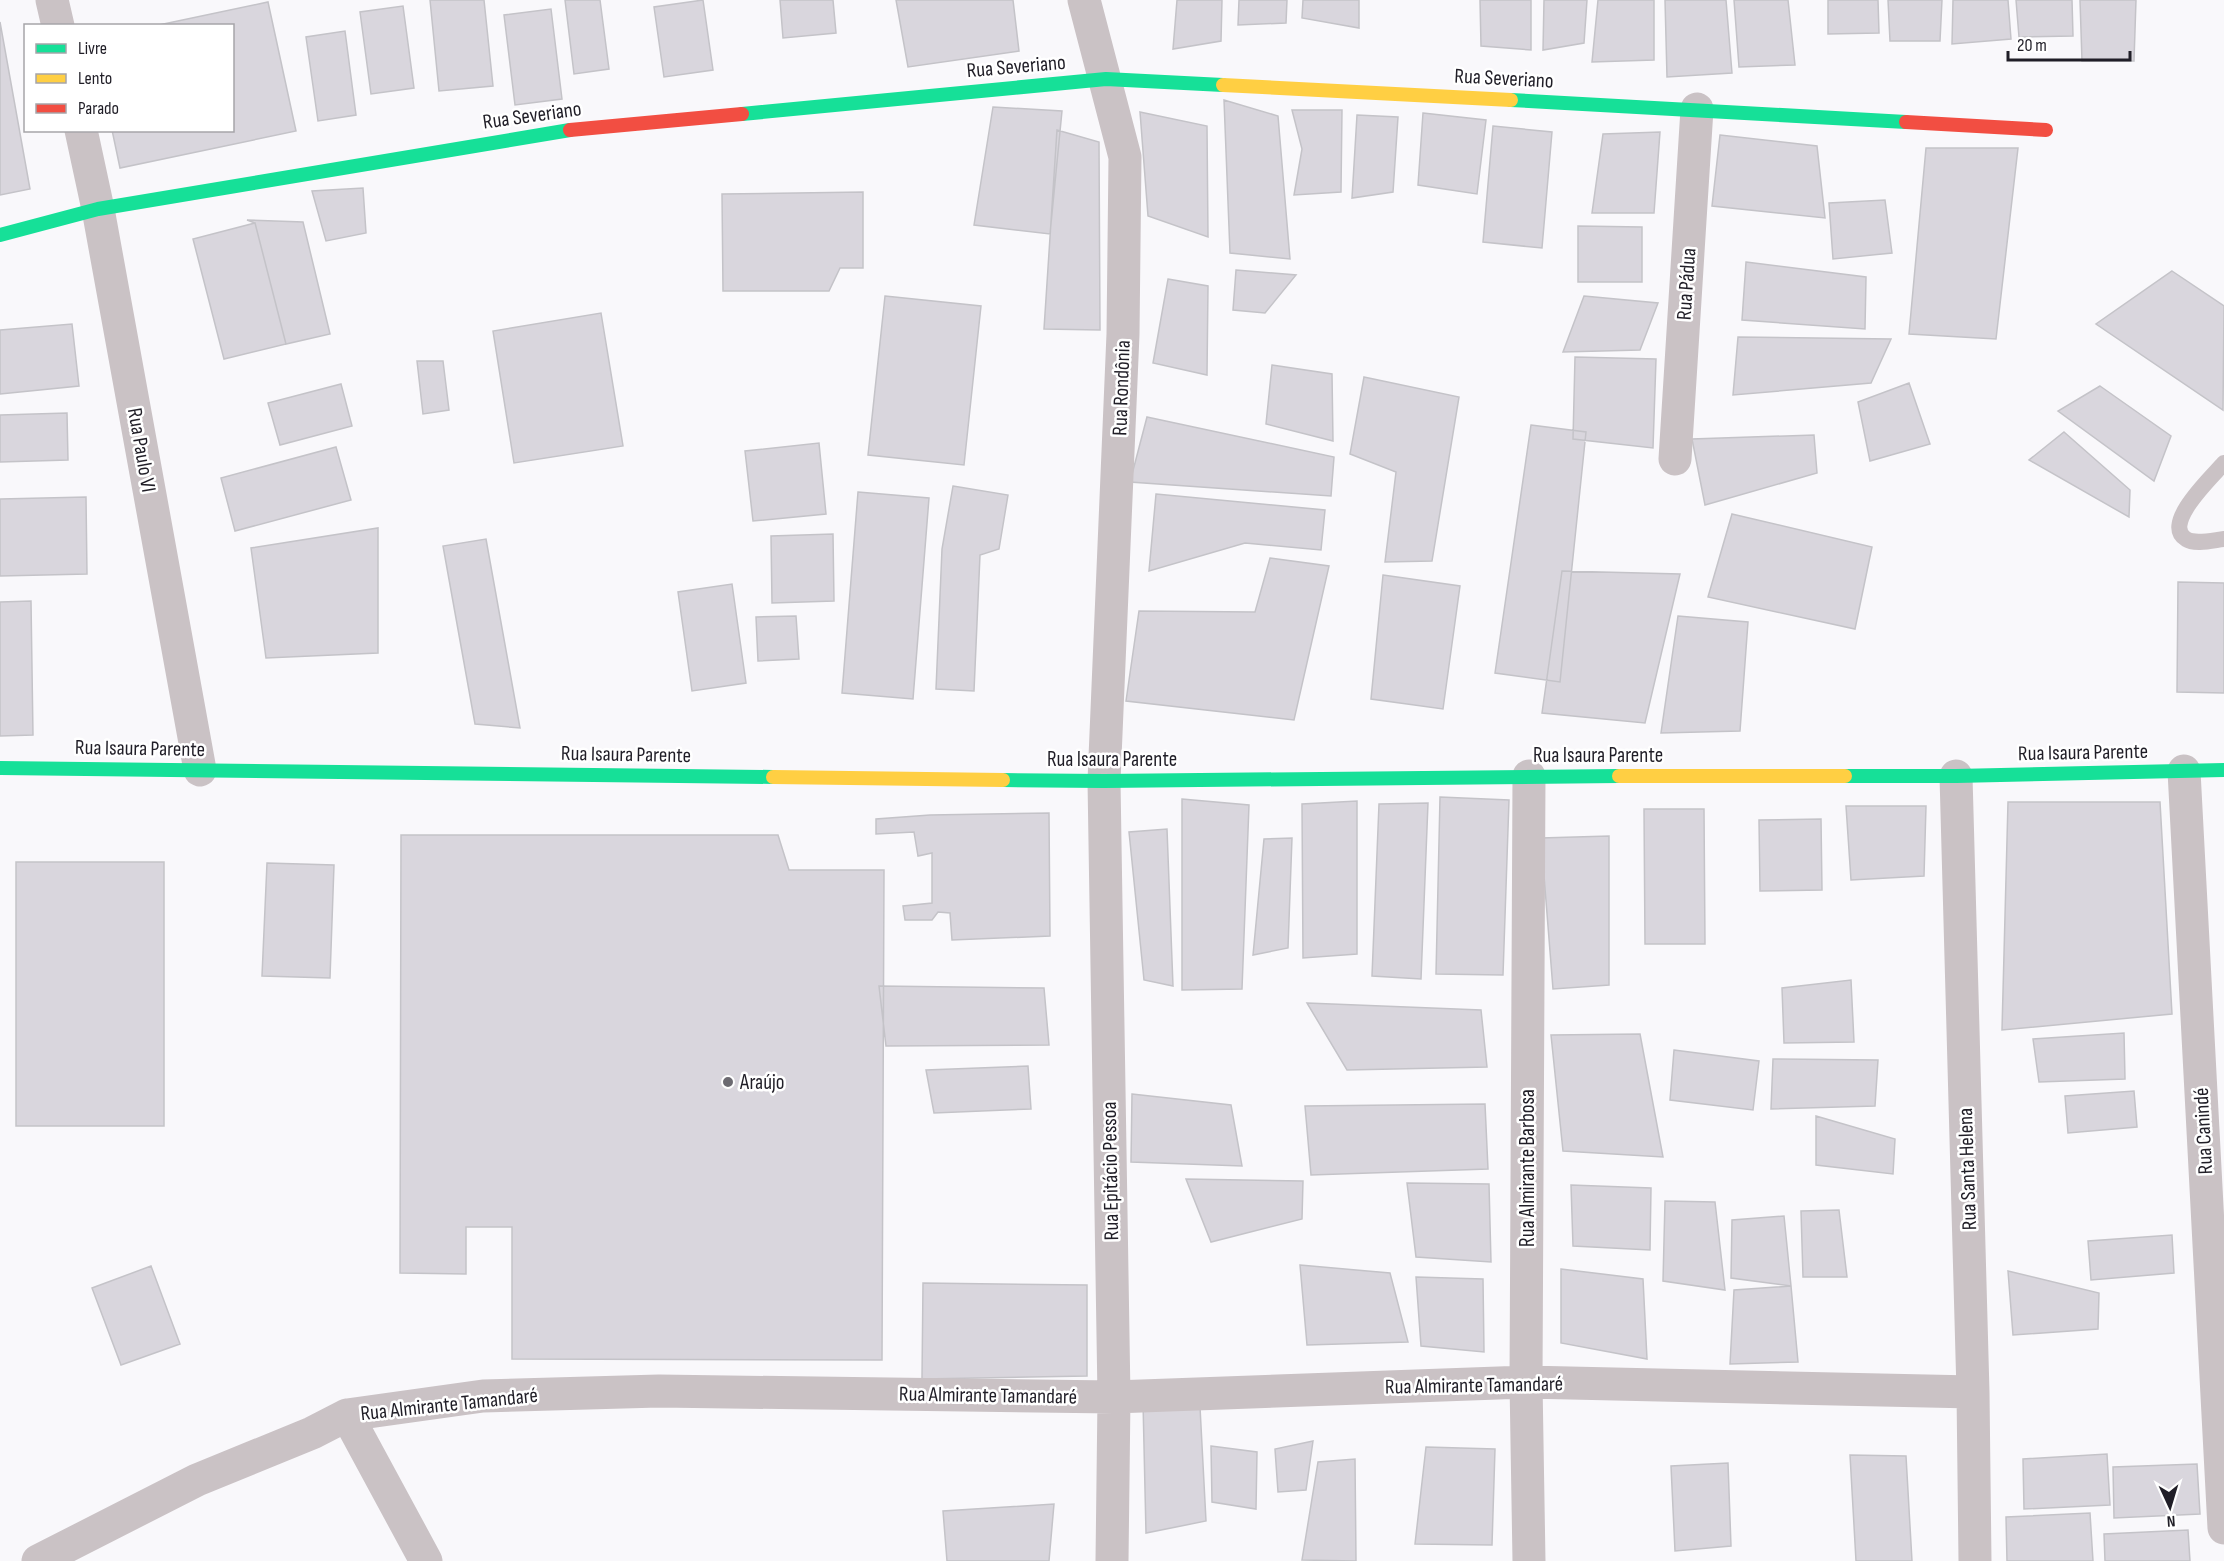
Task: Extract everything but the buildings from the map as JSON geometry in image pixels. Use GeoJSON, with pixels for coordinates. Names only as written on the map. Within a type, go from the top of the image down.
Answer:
{"type":"FeatureCollection","features":[{"type":"Feature","properties":{"kind":"street"},"geometry":{"type":"LineString","coordinates":[[52,0],[58,24]]}},
{"type":"Feature","properties":{"kind":"street","name":"Rua Rondônia"},"geometry":{"type":"LineString","coordinates":[[1084,0],[1125,157],[1123,334],[1104,781]]}},
{"type":"Feature","properties":{"kind":"street","name":"Rua Severiano"},"geometry":{"type":"LineString","coordinates":[[0,235],[98,209],[559,131],[1106,79],[1697,109],[2046,130]]}},
{"type":"Feature","properties":{"kind":"street","name":"Rua Pádua"},"geometry":{"type":"LineString","coordinates":[[1675,459],[1697,109]]}},
{"type":"Feature","properties":{"kind":"street","name":"Rua Paulo VI"},"geometry":{"type":"LineString","coordinates":[[81,132],[98,209],[200,770]]}},
{"type":"Feature","properties":{"kind":"street","name":"Rua Isaura Parente"},"geometry":{"type":"LineString","coordinates":[[0,768],[1104,781],[1529,776],[1956,776],[2224,770]]}},
{"type":"Feature","properties":{"kind":"street","name":"Rua Canindé"},"geometry":{"type":"LineString","coordinates":[[2184,771],[2224,1528]]}},
{"type":"Feature","properties":{"kind":"street","name":"Rua Almirante Barbosa"},"geometry":{"type":"LineString","coordinates":[[1529,776],[1526,1382],[1529,1561]]}},
{"type":"Feature","properties":{"kind":"street","name":"Rua Santa Helena"},"geometry":{"type":"LineString","coordinates":[[1956,776],[1973,1392],[1975,1561]]}},
{"type":"Feature","properties":{"kind":"street","name":"Rua Epitácio Pessoa"},"geometry":{"type":"LineString","coordinates":[[1104,781],[1114,1397],[1112,1561]]}},
{"type":"Feature","properties":{"kind":"street","name":"Rua Almirante Tamandaré"},"geometry":{"type":"LineString","coordinates":[[38,1561],[197,1480],[312,1433],[347,1415],[483,1396],[659,1391],[1114,1397],[1526,1382],[1973,1392]]}},
{"type":"Feature","properties":{"kind":"street"},"geometry":{"type":"LineString","coordinates":[[347,1415],[426,1561]]}},
{"type":"Feature","properties":{"kind":"lane"},"geometry":{"type":"LineString","coordinates":[[2224,463],[2182,512],[2179,524],[2180,533],[2187,540],[2197,542],[2224,539]]}},
{"type":"Feature","properties":{"kind":"traffic: fast"},"geometry":{"type":"LineString","coordinates":[[742,114],[1106,79],[1223,85]]}},
{"type":"Feature","properties":{"kind":"traffic: fast"},"geometry":{"type":"LineString","coordinates":[[1511,100],[1906,122]]}},
{"type":"Feature","properties":{"kind":"traffic: fast"},"geometry":{"type":"LineString","coordinates":[[0,235],[98,209],[570,130]]}},
{"type":"Feature","properties":{"kind":"traffic: fast"},"geometry":{"type":"LineString","coordinates":[[0,768],[773,777]]}},
{"type":"Feature","properties":{"kind":"traffic: fast"},"geometry":{"type":"LineString","coordinates":[[1845,776],[2224,770]]}},
{"type":"Feature","properties":{"kind":"traffic: fast"},"geometry":{"type":"LineString","coordinates":[[1003,780],[1619,776]]}},
{"type":"Feature","properties":{"kind":"traffic: slow"},"geometry":{"type":"LineString","coordinates":[[1223,85],[1511,100]]}},
{"type":"Feature","properties":{"kind":"traffic: slow"},"geometry":{"type":"LineString","coordinates":[[1619,776],[1845,776]]}},
{"type":"Feature","properties":{"kind":"traffic: slow"},"geometry":{"type":"LineString","coordinates":[[773,777],[1003,780]]}},
{"type":"Feature","properties":{"kind":"traffic: jam"},"geometry":{"type":"LineString","coordinates":[[570,130],[742,114]]}},
{"type":"Feature","properties":{"kind":"traffic: jam"},"geometry":{"type":"LineString","coordinates":[[1906,122],[2046,130]]}},
{"type":"Feature","properties":{"kind":"place","name":"Araújo"},"geometry":{"type":"Point","coordinates":[728,1082]}}]}
